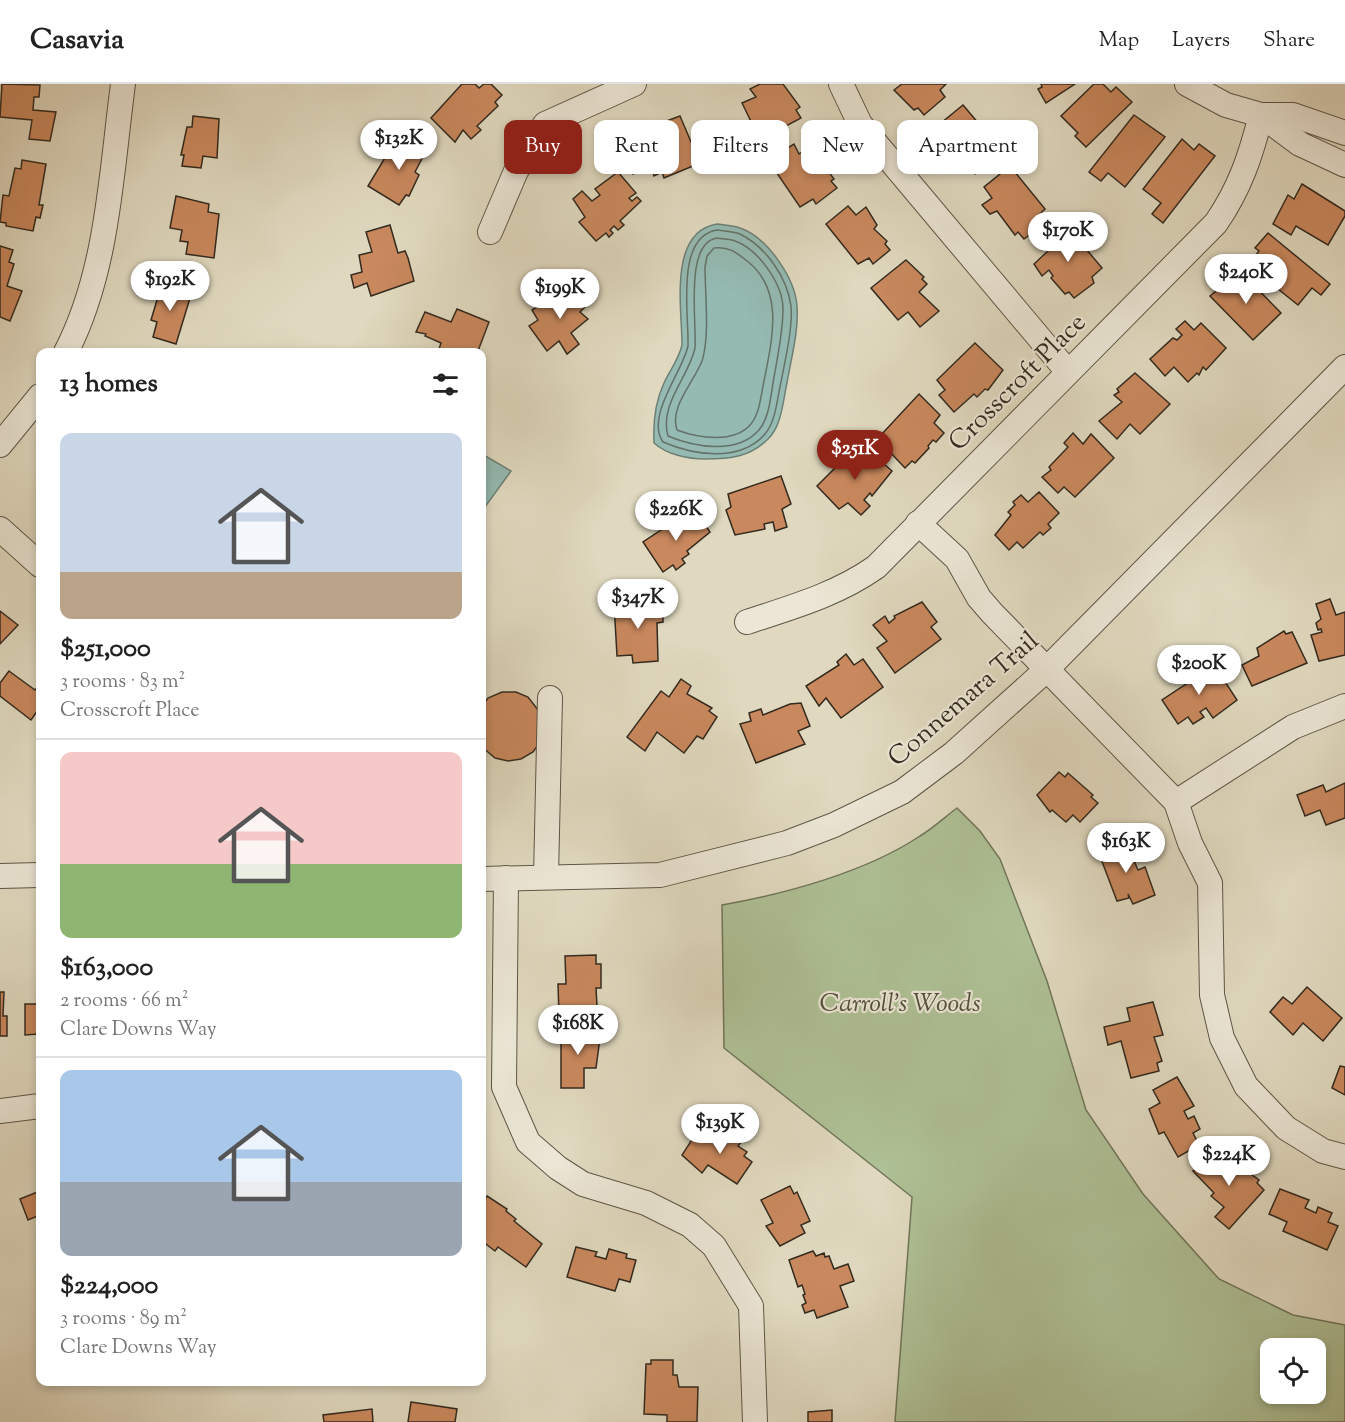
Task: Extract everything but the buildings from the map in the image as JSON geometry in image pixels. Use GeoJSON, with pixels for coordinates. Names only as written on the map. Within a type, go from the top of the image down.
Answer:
{"type":"FeatureCollection","features":[{"type":"Feature","properties":{"kind":"street"},"geometry":{"type":"LineString","coordinates":[[68,348],[77,330],[98,268],[123,84]]}},
{"type":"Feature","properties":{"kind":"street"},"geometry":{"type":"LineString","coordinates":[[490,232],[516,171],[544,124],[634,84]]}},
{"type":"Feature","properties":{"kind":"street"},"geometry":{"type":"LineString","coordinates":[[841,84],[860,124],[1068,372]]}},
{"type":"Feature","properties":{"kind":"street"},"geometry":{"type":"LineString","coordinates":[[1187,84],[1226,105],[1261,115],[1293,115],[1345,133]]}},
{"type":"Feature","properties":{"kind":"street"},"geometry":{"type":"LineString","coordinates":[[1261,115],[1300,144],[1345,165]]}},
{"type":"Feature","properties":{"kind":"street","name":"Crosscroft Place"},"geometry":{"type":"LineString","coordinates":[[747,622],[850,585],[876,567],[1216,223],[1234,197],[1248,164],[1261,115]]}},
{"type":"Feature","properties":{"kind":"street","name":"Connemara Trail"},"geometry":{"type":"LineString","coordinates":[[486,879],[660,875],[787,843],[834,825],[902,792],[952,755],[1045,671],[1345,367]]}},
{"type":"Feature","properties":{"kind":"street"},"geometry":{"type":"LineString","coordinates":[[0,445],[36,401]]}},
{"type":"Feature","properties":{"kind":"street"},"geometry":{"type":"LineString","coordinates":[[918,523],[957,559],[979,598],[1045,671],[1176,802],[1190,843],[1210,883],[1212,995],[1222,1038],[1246,1086],[1286,1128],[1323,1151],[1345,1156]]}},
{"type":"Feature","properties":{"kind":"street"},"geometry":{"type":"LineString","coordinates":[[0,529],[36,562]]}},
{"type":"Feature","properties":{"kind":"street"},"geometry":{"type":"LineString","coordinates":[[546,877],[550,698]]}},
{"type":"Feature","properties":{"kind":"street"},"geometry":{"type":"LineString","coordinates":[[1176,802],[1293,727],[1345,706]]}},
{"type":"Feature","properties":{"kind":"street"},"geometry":{"type":"LineString","coordinates":[[0,876],[36,875]]}},
{"type":"Feature","properties":{"kind":"street"},"geometry":{"type":"LineString","coordinates":[[506,878],[504,1087],[514,1113],[528,1142],[558,1168],[582,1184],[646,1203],[690,1225],[714,1246],[751,1305],[754,1422]]}},
{"type":"Feature","properties":{"kind":"street"},"geometry":{"type":"LineString","coordinates":[[0,1112],[36,1107]]}},
{"type":"Feature","properties":{"kind":"green space","name":"Carroll's Woods"},"geometry":{"type":"Polygon","coordinates":[[[957,808],[980,831],[1000,859],[1047,981],[1086,1110],[1143,1194],[1219,1279],[1293,1315],[1345,1325],[1345,1422],[895,1422],[912,1197],[724,1048],[722,905],[772,895],[850,871],[899,849],[925,833],[957,808]]]}},
{"type":"Feature","properties":{"kind":"water"},"geometry":{"type":"Polygon","coordinates":[[[717,224],[734,226],[750,233],[760,240],[778,260],[795,295],[797,325],[781,413],[773,434],[754,450],[739,456],[699,459],[672,453],[654,443],[654,420],[661,390],[677,360],[682,345],[680,293],[684,256],[691,241],[701,230],[717,224]]]}},
{"type":"Feature","properties":{"kind":"water"},"geometry":{"type":"Polygon","coordinates":[[[486,456],[511,471],[486,505],[486,456]]]}}]}
